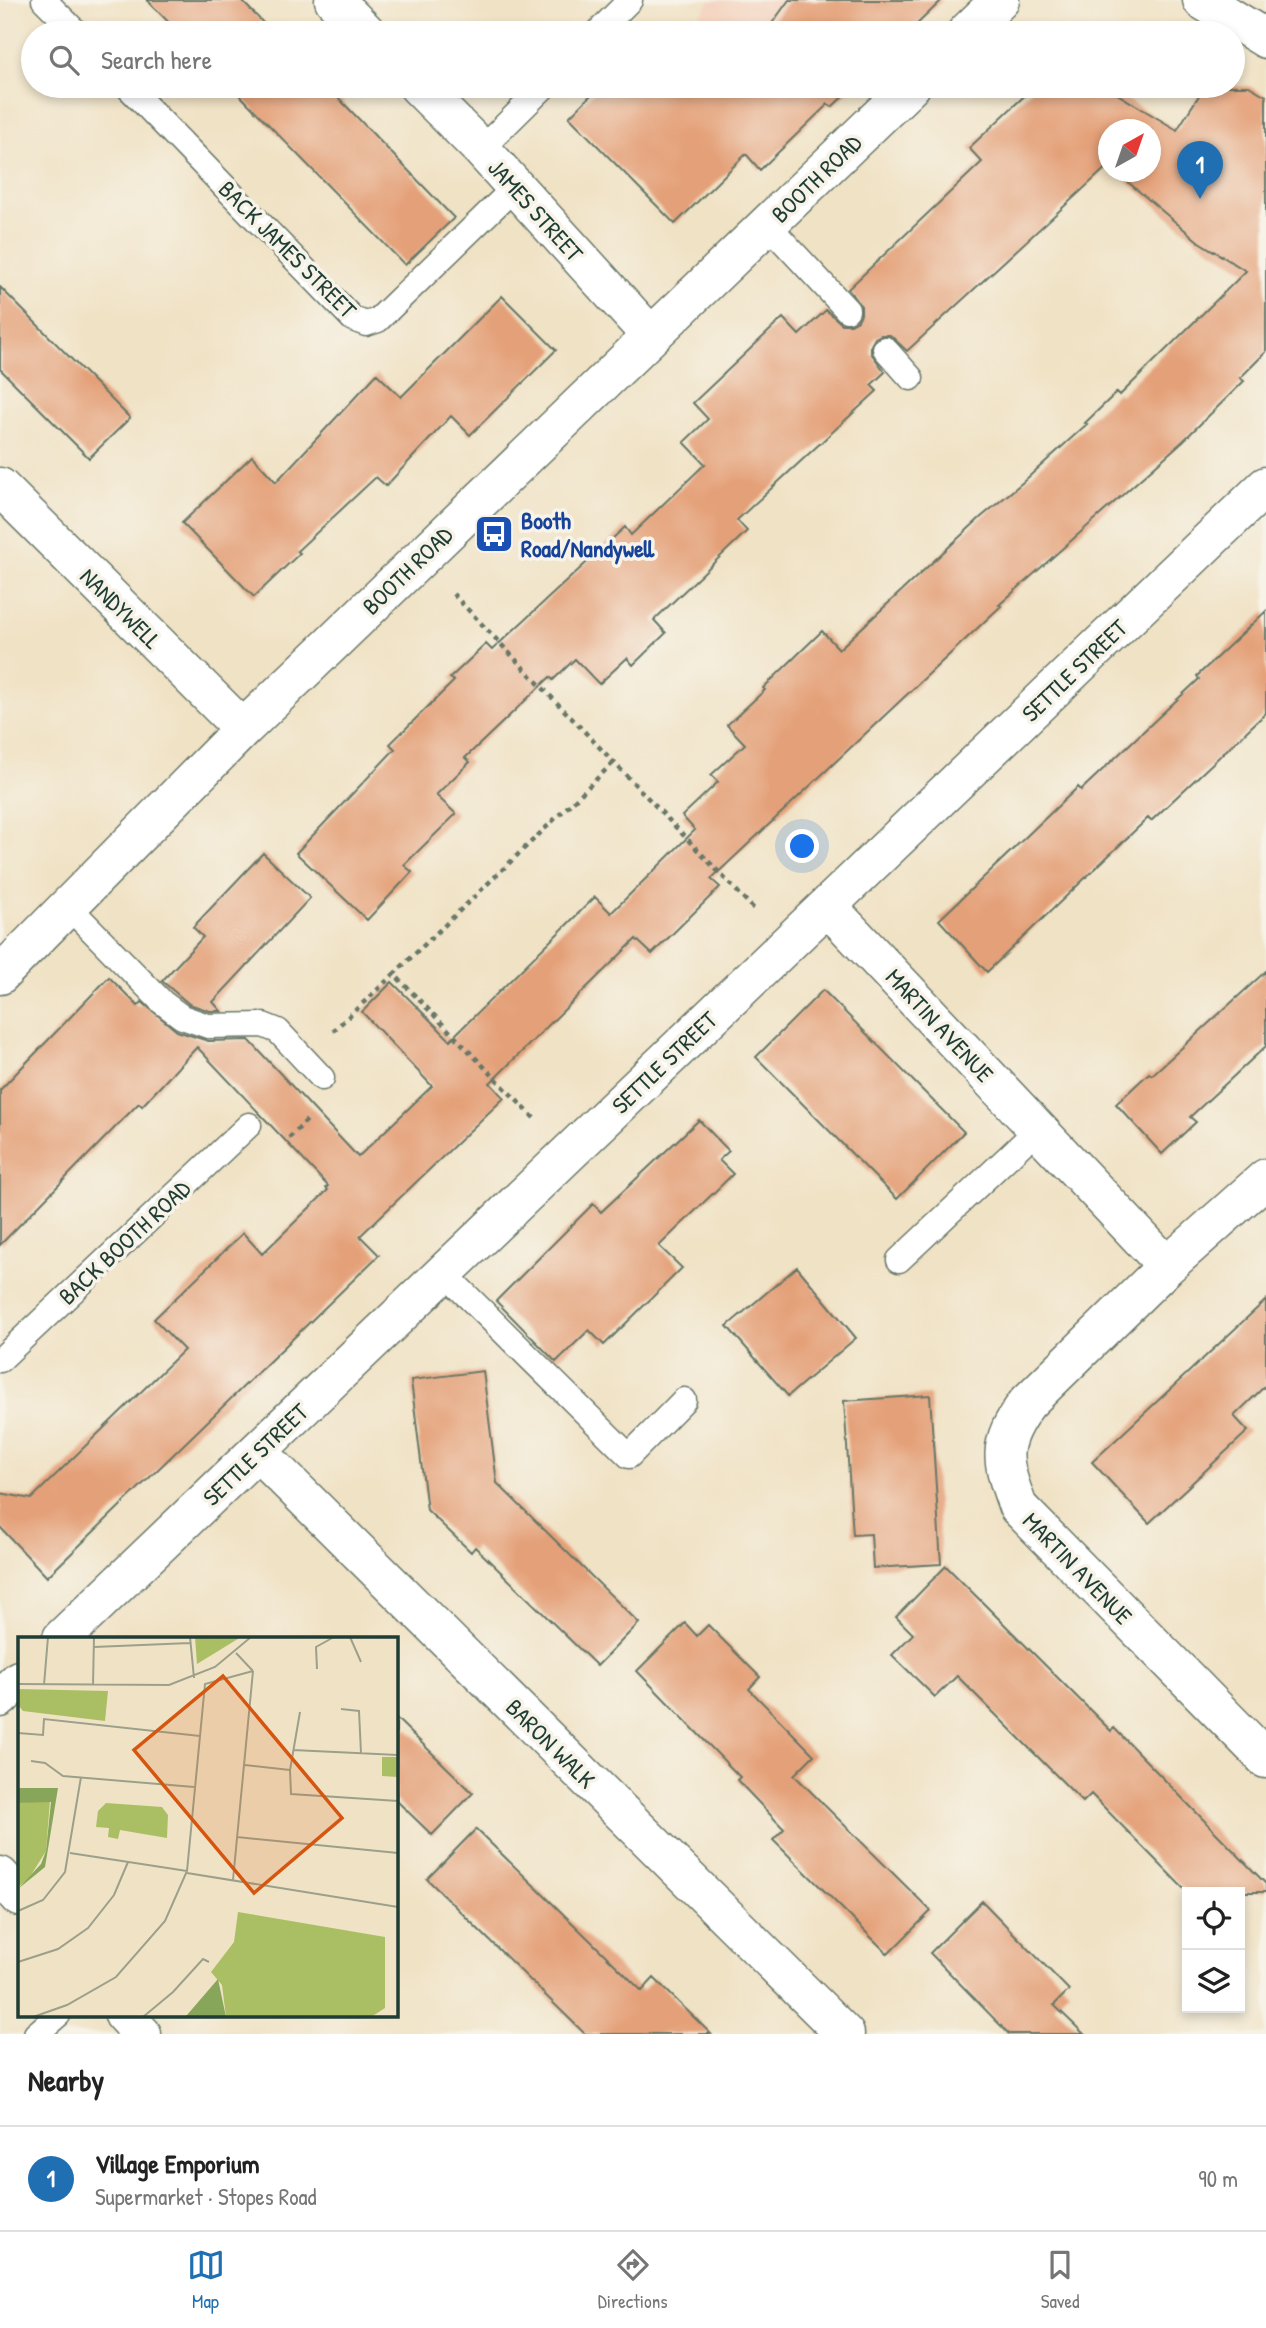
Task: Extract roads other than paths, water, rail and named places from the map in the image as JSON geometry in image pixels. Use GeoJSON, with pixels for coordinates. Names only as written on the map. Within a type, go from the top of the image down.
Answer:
{"type":"FeatureCollection","features":[{"type":"Feature","properties":{"kind":"street"},"geometry":{"type":"LineString","coordinates":[[334,0],[355,21]]}},
{"type":"Feature","properties":{"kind":"street"},"geometry":{"type":"LineString","coordinates":[[978,21],[1000,0]]}},
{"type":"Feature","properties":{"kind":"street"},"geometry":{"type":"LineString","coordinates":[[1202,0],[1236,21]]}},
{"type":"Feature","properties":{"kind":"street"},"geometry":{"type":"LineString","coordinates":[[1245,26],[1266,39]]}},
{"type":"Feature","properties":{"kind":"street","name":"JAMES STREET"},"geometry":{"type":"LineString","coordinates":[[430,98],[481,149],[651,336]]}},
{"type":"Feature","properties":{"kind":"street","name":"BOOTH ROAD"},"geometry":{"type":"LineString","coordinates":[[0,975],[243,729],[898,98]]}},
{"type":"Feature","properties":{"kind":"street","name":"SETTLE STREET"},"geometry":{"type":"LineString","coordinates":[[64,1637],[1266,486]]}},
{"type":"Feature","properties":{"kind":"street","name":"NANDYWELL"},"geometry":{"type":"LineString","coordinates":[[0,487],[243,729]]}},
{"type":"Feature","properties":{"kind":"street","name":"MARTIN AVENUE"},"geometry":{"type":"LineString","coordinates":[[827,906],[1167,1266]]}},
{"type":"Feature","properties":{"kind":"street","name":"MARTIN AVENUE"},"geometry":{"type":"LineString","coordinates":[[1266,1178],[1167,1266],[1027,1403],[1011,1425],[1003,1447],[1006,1474],[1018,1507],[1266,1759]]}},
{"type":"Feature","properties":{"kind":"street","name":"BARON WALK"},"geometry":{"type":"LineString","coordinates":[[258,1451],[845,2034]]}},
{"type":"Feature","properties":{"kind":"street"},"geometry":{"type":"LineString","coordinates":[[0,1698],[18,1680]]}},
{"type":"Feature","properties":{"kind":"street"},"geometry":{"type":"LineString","coordinates":[[0,1876],[18,1896]]}},
{"type":"Feature","properties":{"kind":"street"},"geometry":{"type":"LineString","coordinates":[[125,2016],[142,2034]]}},
{"type":"Feature","properties":{"kind":"lane"},"geometry":{"type":"LineString","coordinates":[[44,0],[65,21]]}},
{"type":"Feature","properties":{"kind":"lane"},"geometry":{"type":"LineString","coordinates":[[609,21],[630,0]]}},
{"type":"Feature","properties":{"kind":"lane","name":"BACK JAMES STREET"},"geometry":{"type":"LineString","coordinates":[[139,98],[353,319],[366,324],[378,320],[515,187]]}},
{"type":"Feature","properties":{"kind":"lane"},"geometry":{"type":"LineString","coordinates":[[481,149],[533,98]]}},
{"type":"Feature","properties":{"kind":"lane"},"geometry":{"type":"LineString","coordinates":[[767,224],[847,310]]}},
{"type":"Feature","properties":{"kind":"lane"},"geometry":{"type":"LineString","coordinates":[[885,349],[911,379]]}},
{"type":"Feature","properties":{"kind":"lane"},"geometry":{"type":"LineString","coordinates":[[68,906],[162,1002],[182,1017],[208,1026],[264,1025],[278,1031],[323,1078]]}},
{"type":"Feature","properties":{"kind":"lane","name":"BACK BOOTH ROAD"},"geometry":{"type":"LineString","coordinates":[[0,1360],[249,1125]]}},
{"type":"Feature","properties":{"kind":"lane"},"geometry":{"type":"LineString","coordinates":[[899,1260],[1038,1129]]}},
{"type":"Feature","properties":{"kind":"lane"},"geometry":{"type":"LineString","coordinates":[[444,1273],[629,1456],[684,1400]]}},
{"type":"Feature","properties":{"kind":"lane"},"geometry":{"type":"LineString","coordinates":[[36,2034],[57,2016]]}},
{"type":"Feature","properties":{"kind":"place","name":"Village Emporium"},"geometry":{"type":"Point","coordinates":[1200,199]}},
{"type":"Feature","properties":{"kind":"place","name":"Booth Road/Nandywell"},"geometry":{"type":"Point","coordinates":[494,534]}}]}
